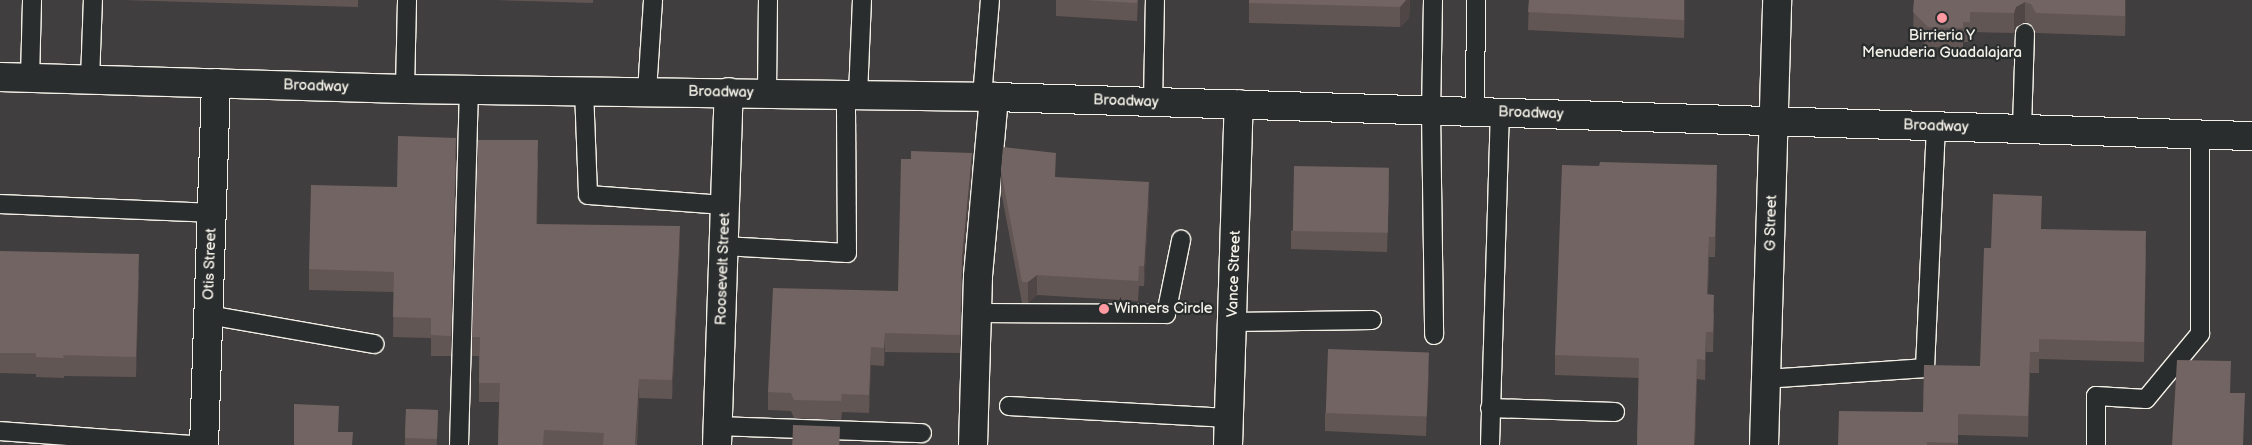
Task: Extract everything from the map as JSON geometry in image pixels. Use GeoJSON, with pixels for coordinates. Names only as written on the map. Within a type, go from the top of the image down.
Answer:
{"type":"FeatureCollection","features":[{"type":"Feature","properties":{"kind":"main road","name":"G Street"},"geometry":{"type":"LineString","coordinates":[[1764,445],[1775,121],[1777,0]]}},
{"type":"Feature","properties":{"kind":"main road","name":"Broadway"},"geometry":{"type":"LineString","coordinates":[[0,77],[405,89],[469,88],[988,97],[2252,136]]}},
{"type":"Feature","properties":{"kind":"main road","name":"Otis Street"},"geometry":{"type":"LineString","coordinates":[[204,445],[216,84]]}},
{"type":"Feature","properties":{"kind":"main road","name":"Roosevelt Street"},"geometry":{"type":"LineString","coordinates":[[718,436],[729,92]]}},
{"type":"Feature","properties":{"kind":"main road"},"geometry":{"type":"LineString","coordinates":[[973,445],[977,313],[988,97]]}},
{"type":"Feature","properties":{"kind":"main road","name":"Vance Street"},"geometry":{"type":"LineString","coordinates":[[1228,445],[1239,104]]}},
{"type":"Feature","properties":{"kind":"lane"},"geometry":{"type":"LineString","coordinates":[[30,78],[32,0]]}},
{"type":"Feature","properties":{"kind":"lane"},"geometry":{"type":"LineString","coordinates":[[90,80],[93,0]]}},
{"type":"Feature","properties":{"kind":"lane"},"geometry":{"type":"LineString","coordinates":[[405,89],[408,0]]}},
{"type":"Feature","properties":{"kind":"lane"},"geometry":{"type":"LineString","coordinates":[[647,91],[653,0]]}},
{"type":"Feature","properties":{"kind":"lane"},"geometry":{"type":"LineString","coordinates":[[767,93],[768,0]]}},
{"type":"Feature","properties":{"kind":"lane"},"geometry":{"type":"LineString","coordinates":[[724,246],[847,252],[852,95],[862,0]]}},
{"type":"Feature","properties":{"kind":"lane"},"geometry":{"type":"LineString","coordinates":[[988,97],[990,0]]}},
{"type":"Feature","properties":{"kind":"lane"},"geometry":{"type":"LineString","coordinates":[[1153,102],[1155,0]]}},
{"type":"Feature","properties":{"kind":"lane"},"geometry":{"type":"LineString","coordinates":[[1434,0],[1431,110],[1434,334]]}},
{"type":"Feature","properties":{"kind":"lane"},"geometry":{"type":"LineString","coordinates":[[1476,0],[1487,112],[1490,445]]}},
{"type":"Feature","properties":{"kind":"lane"},"geometry":{"type":"LineString","coordinates":[[2022,128],[2025,33]]}},
{"type":"Feature","properties":{"kind":"lane"},"geometry":{"type":"LineString","coordinates":[[459,445],[469,88]]}},
{"type":"Feature","properties":{"kind":"lane"},"geometry":{"type":"LineString","coordinates":[[584,90],[588,195],[726,205]]}},
{"type":"Feature","properties":{"kind":"lane"},"geometry":{"type":"LineString","coordinates":[[1765,379],[1925,368],[1936,126]]}},
{"type":"Feature","properties":{"kind":"lane"},"geometry":{"type":"LineString","coordinates":[[2096,445],[2096,396],[2146,399],[2200,334],[2200,134]]}},
{"type":"Feature","properties":{"kind":"lane"},"geometry":{"type":"LineString","coordinates":[[0,204],[212,213]]}},
{"type":"Feature","properties":{"kind":"lane"},"geometry":{"type":"LineString","coordinates":[[977,313],[1166,314],[1181,240]]}},
{"type":"Feature","properties":{"kind":"lane"},"geometry":{"type":"LineString","coordinates":[[208,315],[376,344]]}},
{"type":"Feature","properties":{"kind":"lane"},"geometry":{"type":"LineString","coordinates":[[1232,322],[1372,320]]}},
{"type":"Feature","properties":{"kind":"lane"},"geometry":{"type":"LineString","coordinates":[[1009,406],[1229,418]]}},
{"type":"Feature","properties":{"kind":"lane"},"geometry":{"type":"LineString","coordinates":[[1490,408],[1615,412]]}},
{"type":"Feature","properties":{"kind":"lane"},"geometry":{"type":"LineString","coordinates":[[0,431],[192,445]]}},
{"type":"Feature","properties":{"kind":"lane"},"geometry":{"type":"LineString","coordinates":[[718,436],[922,433]]}},
{"type":"Feature","properties":{"kind":"building"},"geometry":{"type":"Polygon","coordinates":[[[1085,0],[1137,0],[1137,3],[1085,0]]]}},
{"type":"Feature","properties":{"kind":"building"},"geometry":{"type":"Polygon","coordinates":[[[1249,0],[1406,0],[1400,7],[1249,3],[1249,0]]]}},
{"type":"Feature","properties":{"kind":"building"},"geometry":{"type":"Polygon","coordinates":[[[1529,0],[1684,0],[1684,20],[1528,12],[1529,0]]]}},
{"type":"Feature","properties":{"kind":"building"},"geometry":{"type":"Polygon","coordinates":[[[1914,0],[2125,0],[2125,16],[2036,13],[2031,4],[2025,2],[2016,7],[2014,13],[1970,12],[1970,22],[1963,22],[1963,28],[1928,27],[1913,12],[1914,0]]]}},
{"type":"Feature","properties":{"kind":"building"},"geometry":{"type":"Polygon","coordinates":[[[398,136],[456,138],[451,336],[431,335],[431,318],[393,317],[394,272],[309,269],[311,185],[397,187],[398,136]]]}},
{"type":"Feature","properties":{"kind":"building"},"geometry":{"type":"Polygon","coordinates":[[[478,140],[538,140],[536,224],[680,226],[672,380],[639,379],[635,444],[637,445],[603,445],[604,433],[544,430],[543,445],[498,445],[500,383],[479,383],[480,337],[472,337],[478,140]]]}},
{"type":"Feature","properties":{"kind":"building"},"geometry":{"type":"Polygon","coordinates":[[[1003,147],[1056,153],[1055,177],[1149,182],[1144,266],[1139,266],[1138,281],[1037,275],[1028,282],[1022,282],[1001,171],[1003,147]]]}},
{"type":"Feature","properties":{"kind":"building"},"geometry":{"type":"Polygon","coordinates":[[[911,151],[972,153],[962,256],[960,335],[885,333],[884,348],[871,347],[869,395],[842,394],[841,401],[794,400],[791,393],[768,392],[773,288],[898,291],[901,159],[911,159],[911,151]]]}},
{"type":"Feature","properties":{"kind":"building"},"geometry":{"type":"Polygon","coordinates":[[[1600,162],[1717,165],[1715,237],[1709,237],[1707,294],[1714,295],[1713,332],[1706,332],[1705,360],[1697,359],[1694,445],[1637,445],[1639,358],[1555,355],[1562,165],[1599,166],[1600,162]]]}},
{"type":"Feature","properties":{"kind":"building"},"geometry":{"type":"Polygon","coordinates":[[[1294,166],[1389,168],[1388,233],[1293,231],[1294,166]]]}},
{"type":"Feature","properties":{"kind":"building"},"geometry":{"type":"Polygon","coordinates":[[[1993,194],[2042,196],[2041,229],[2146,231],[2144,342],[2039,339],[2039,352],[2030,352],[2028,416],[1958,414],[1958,443],[1927,442],[1927,445],[1838,445],[1839,411],[1923,412],[1924,365],[1980,366],[1984,248],[1991,248],[1993,194]]]}},
{"type":"Feature","properties":{"kind":"building"},"geometry":{"type":"Polygon","coordinates":[[[0,251],[139,254],[136,357],[63,355],[64,358],[36,357],[36,353],[0,353],[0,251]]]}},
{"type":"Feature","properties":{"kind":"building"},"geometry":{"type":"Polygon","coordinates":[[[1328,349],[1429,353],[1427,416],[1326,413],[1328,349]]]}},
{"type":"Feature","properties":{"kind":"building"},"geometry":{"type":"Polygon","coordinates":[[[2177,360],[2231,361],[2230,393],[2245,393],[2243,445],[2172,445],[2177,360]]]}},
{"type":"Feature","properties":{"kind":"building"},"geometry":{"type":"Polygon","coordinates":[[[294,404],[339,406],[338,432],[353,432],[352,445],[294,445],[294,404]]]}},
{"type":"Feature","properties":{"kind":"building"},"geometry":{"type":"Polygon","coordinates":[[[406,409],[438,410],[437,439],[405,438],[406,409]]]}},
{"type":"Feature","properties":{"kind":"building"},"geometry":{"type":"Polygon","coordinates":[[[793,425],[840,427],[839,445],[792,445],[793,425]]]}},
{"type":"Feature","properties":{"kind":"place","name":"Birrieria Y Menuderia Guadalajara"},"geometry":{"type":"Point","coordinates":[1942,18]}},
{"type":"Feature","properties":{"kind":"place","name":"Winners Circle"},"geometry":{"type":"Point","coordinates":[1104,309]}}]}
